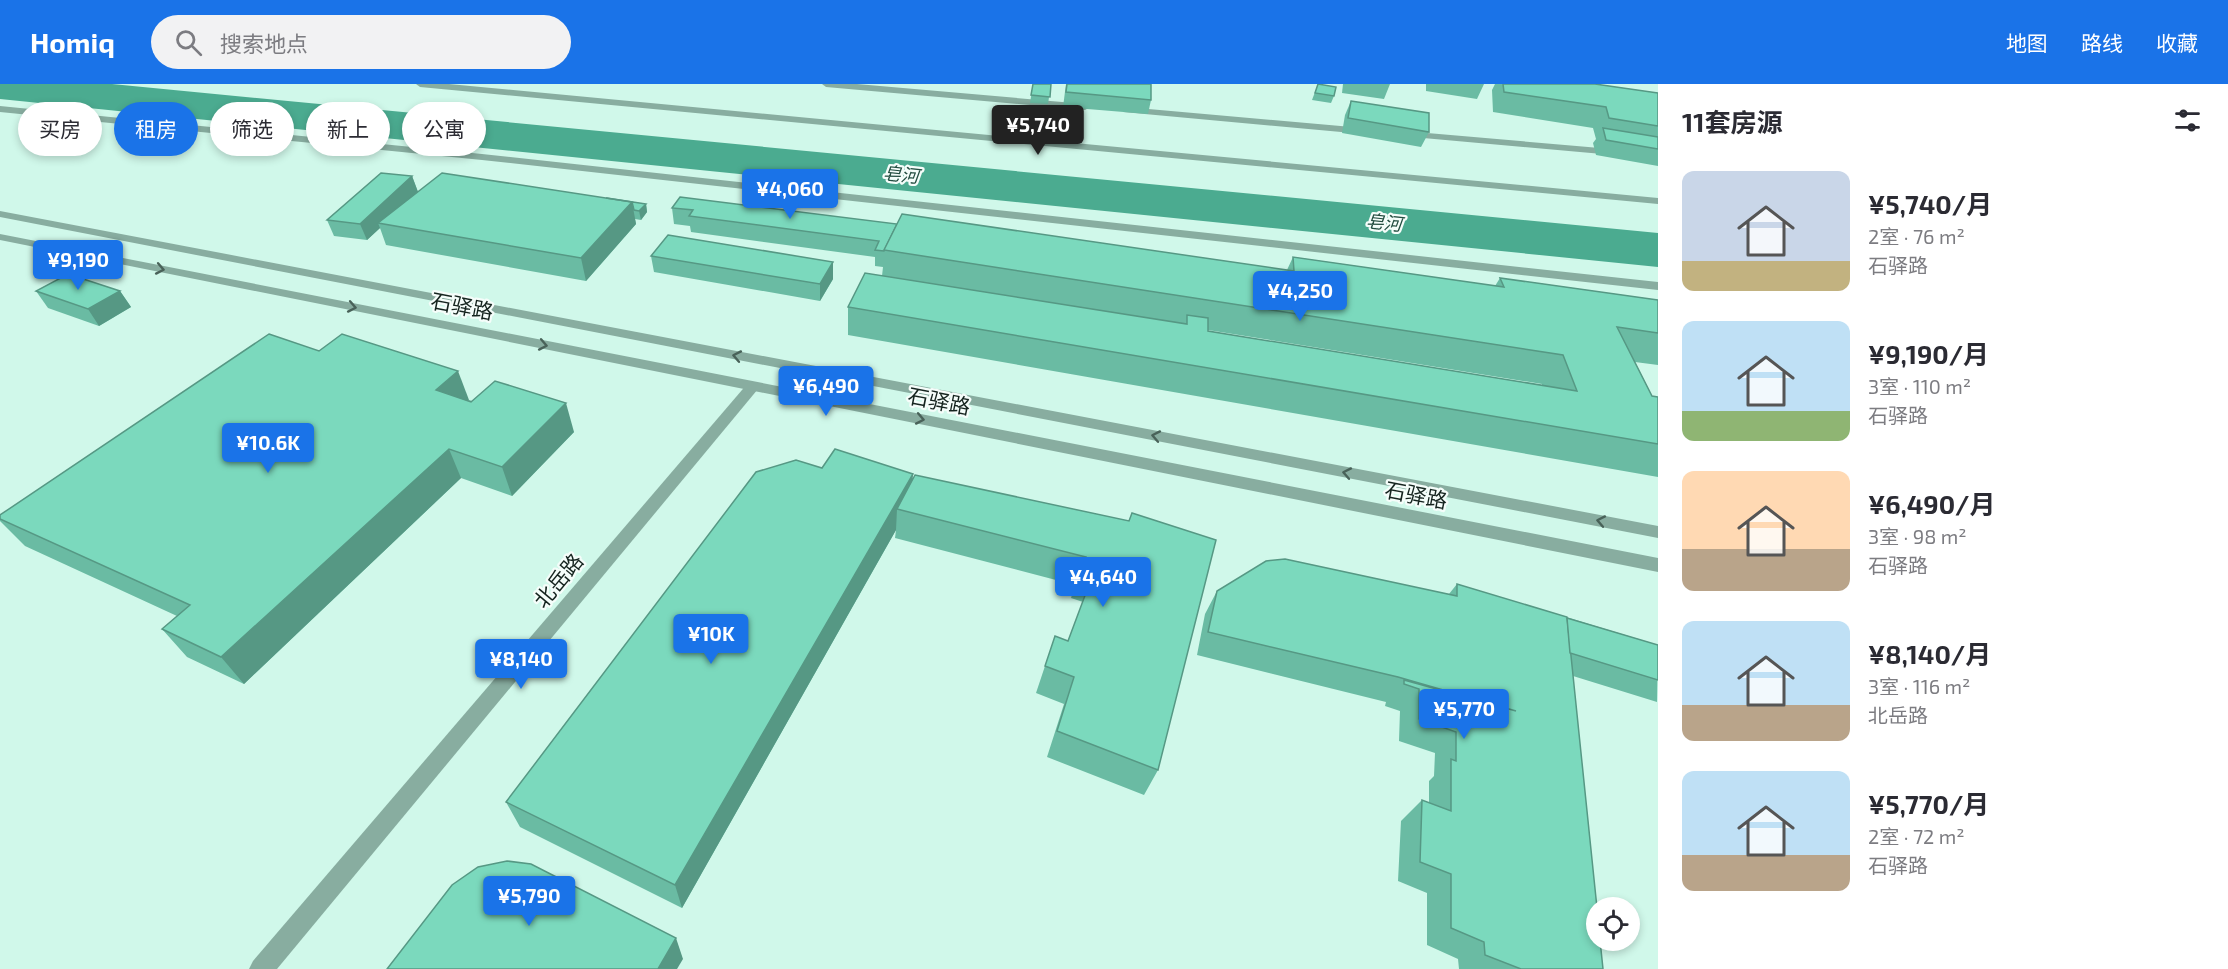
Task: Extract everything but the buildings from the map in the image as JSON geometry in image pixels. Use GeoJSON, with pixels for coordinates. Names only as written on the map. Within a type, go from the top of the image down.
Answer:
{"type":"FeatureCollection","features":[{"type":"Feature","properties":{"kind":"street"},"geometry":{"type":"LineString","coordinates":[[420,84],[1658,201]]}},
{"type":"Feature","properties":{"kind":"street"},"geometry":{"type":"LineString","coordinates":[[826,84],[1100,108]]}},
{"type":"Feature","properties":{"kind":"street"},"geometry":{"type":"LineString","coordinates":[[0,109],[482,157],[1658,286]]}},
{"type":"Feature","properties":{"kind":"street"},"geometry":{"type":"LineString","coordinates":[[1112,109],[1373,132]]}},
{"type":"Feature","properties":{"kind":"street"},"geometry":{"type":"LineString","coordinates":[[1397,134],[1658,156]]}},
{"type":"Feature","properties":{"kind":"street","name":"石驿路"},"geometry":{"type":"LineString","coordinates":[[0,214],[1658,532]]}},
{"type":"Feature","properties":{"kind":"street","name":"石驿路"},"geometry":{"type":"LineString","coordinates":[[0,237],[1658,566]]}},
{"type":"Feature","properties":{"kind":"street","name":"北岳路"},"geometry":{"type":"LineString","coordinates":[[261,969],[753,386]]}},
{"type":"Feature","properties":{"kind":"waterway","name":"皂河"},"geometry":{"type":"LineString","coordinates":[[0,86],[1658,250]]}}]}
